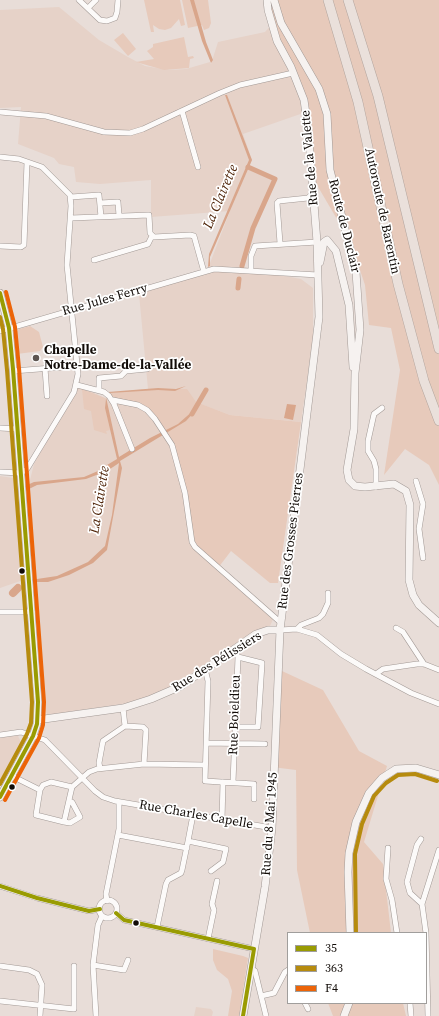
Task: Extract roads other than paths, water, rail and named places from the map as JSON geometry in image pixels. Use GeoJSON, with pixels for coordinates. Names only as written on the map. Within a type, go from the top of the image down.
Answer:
{"type":"FeatureCollection","features":[{"type":"Feature","properties":{"kind":"highway","name":"Autoroute de Barentin"},"geometry":{"type":"LineString","coordinates":[[328,0],[358,102],[398,284],[424,381],[439,421]]}},
{"type":"Feature","properties":{"kind":"highway","name":"Autoroute de Barentin"},"geometry":{"type":"LineString","coordinates":[[348,0],[378,96],[439,349]]}},
{"type":"Feature","properties":{"kind":"street"},"geometry":{"type":"LineString","coordinates":[[79,0],[100,20],[107,21],[115,18],[118,0]]}},
{"type":"Feature","properties":{"kind":"street"},"geometry":{"type":"LineString","coordinates":[[88,8],[96,0]]}},
{"type":"Feature","properties":{"kind":"street","name":"Rue de la Valette"},"geometry":{"type":"LineString","coordinates":[[267,0],[268,10],[277,42],[293,73],[304,100],[317,242],[318,275]]}},
{"type":"Feature","properties":{"kind":"street","name":"Route de Duclair"},"geometry":{"type":"LineString","coordinates":[[274,0],[281,23],[319,89],[326,114],[330,170],[356,272],[360,330],[355,373],[354,429],[347,470],[349,480],[355,486],[365,488],[377,486]]}},
{"type":"Feature","properties":{"kind":"street"},"geometry":{"type":"LineString","coordinates":[[0,112],[46,116],[116,134],[130,133],[143,129],[240,85],[293,73]]}},
{"type":"Feature","properties":{"kind":"street"},"geometry":{"type":"LineString","coordinates":[[182,111],[198,167]]}},
{"type":"Feature","properties":{"kind":"street"},"geometry":{"type":"LineString","coordinates":[[0,157],[27,162],[44,169],[51,178],[67,191],[71,197],[71,218],[67,265],[78,366],[77,385],[27,469],[21,473],[0,472]]}},
{"type":"Feature","properties":{"kind":"street"},"geometry":{"type":"LineString","coordinates":[[0,246],[21,247],[24,245],[27,162]]}},
{"type":"Feature","properties":{"kind":"street"},"geometry":{"type":"LineString","coordinates":[[280,243],[277,202],[308,198],[313,193]]}},
{"type":"Feature","properties":{"kind":"street"},"geometry":{"type":"LineString","coordinates":[[71,197],[99,195],[101,217]]}},
{"type":"Feature","properties":{"kind":"street"},"geometry":{"type":"LineString","coordinates":[[100,203],[118,202],[119,216]]}},
{"type":"Feature","properties":{"kind":"street"},"geometry":{"type":"LineString","coordinates":[[71,218],[149,215],[150,233],[152,236],[148,244],[94,260]]}},
{"type":"Feature","properties":{"kind":"street"},"geometry":{"type":"LineString","coordinates":[[152,236],[157,238],[190,235],[194,236],[204,272]]}},
{"type":"Feature","properties":{"kind":"street"},"geometry":{"type":"LineString","coordinates":[[318,266],[324,242],[327,240],[336,251],[349,306],[352,363],[355,373]]}},
{"type":"Feature","properties":{"kind":"street"},"geometry":{"type":"LineString","coordinates":[[251,271],[251,256],[255,246],[280,243],[317,242]]}},
{"type":"Feature","properties":{"kind":"street","name":"Rue Jules Ferry"},"geometry":{"type":"LineString","coordinates":[[0,331],[211,270],[318,275]]}},
{"type":"Feature","properties":{"kind":"street","name":"Rue des Grosses Pierres"},"geometry":{"type":"LineString","coordinates":[[318,275],[319,317],[316,349],[280,626],[298,629],[317,635],[341,654],[376,674],[411,693],[439,704]]}},
{"type":"Feature","properties":{"kind":"street"},"geometry":{"type":"LineString","coordinates":[[0,293],[8,328],[13,371],[38,684],[37,722],[33,736],[0,797]]}},
{"type":"Feature","properties":{"kind":"street"},"geometry":{"type":"LineString","coordinates":[[13,371],[78,366]]}},
{"type":"Feature","properties":{"kind":"street"},"geometry":{"type":"LineString","coordinates":[[45,368],[47,396]]}},
{"type":"Feature","properties":{"kind":"street"},"geometry":{"type":"LineString","coordinates":[[99,390],[99,378],[121,376],[126,371],[147,369]]}},
{"type":"Feature","properties":{"kind":"street"},"geometry":{"type":"LineString","coordinates":[[77,385],[99,390],[107,394],[113,400],[132,449]]}},
{"type":"Feature","properties":{"kind":"street"},"geometry":{"type":"LineString","coordinates":[[113,400],[138,405],[147,410],[155,419],[172,445],[185,493],[192,542],[195,547],[280,626]]}},
{"type":"Feature","properties":{"kind":"street"},"geometry":{"type":"LineString","coordinates":[[382,408],[374,414],[368,441],[368,451],[374,461],[376,469],[377,486],[394,484],[406,491],[410,505],[409,580],[414,595],[426,612],[439,623]]}},
{"type":"Feature","properties":{"kind":"street"},"geometry":{"type":"LineString","coordinates":[[0,428],[17,429]]}},
{"type":"Feature","properties":{"kind":"street"},"geometry":{"type":"LineString","coordinates":[[416,482],[423,504],[419,529],[423,558]]}},
{"type":"Feature","properties":{"kind":"street"},"geometry":{"type":"LineString","coordinates":[[410,528],[419,529]]}},
{"type":"Feature","properties":{"kind":"street"},"geometry":{"type":"LineString","coordinates":[[298,629],[301,625],[319,618],[323,614],[328,603],[328,592]]}},
{"type":"Feature","properties":{"kind":"street"},"geometry":{"type":"LineString","coordinates":[[0,612],[32,612]]}},
{"type":"Feature","properties":{"kind":"street","name":"Rue des Pélissiers"},"geometry":{"type":"LineString","coordinates":[[37,722],[123,708],[173,690],[256,634],[280,626]]}},
{"type":"Feature","properties":{"kind":"street","name":"Rue du 8 Mai 1945"},"geometry":{"type":"LineString","coordinates":[[243,1016],[265,887],[272,828],[280,626]]}},
{"type":"Feature","properties":{"kind":"street"},"geometry":{"type":"LineString","coordinates":[[396,628],[403,632],[424,664]]}},
{"type":"Feature","properties":{"kind":"street","name":"Rue Boieldieu"},"geometry":{"type":"LineString","coordinates":[[233,782],[238,657],[234,649]]}},
{"type":"Feature","properties":{"kind":"street"},"geometry":{"type":"LineString","coordinates":[[235,727],[258,728],[262,663],[238,657]]}},
{"type":"Feature","properties":{"kind":"street"},"geometry":{"type":"LineString","coordinates":[[376,674],[384,669],[424,664],[439,670]]}},
{"type":"Feature","properties":{"kind":"street"},"geometry":{"type":"LineString","coordinates":[[205,669],[208,681],[205,781],[254,784],[254,799]]}},
{"type":"Feature","properties":{"kind":"street"},"geometry":{"type":"LineString","coordinates":[[123,708],[125,726]]}},
{"type":"Feature","properties":{"kind":"street"},"geometry":{"type":"LineString","coordinates":[[100,768],[99,763],[103,741],[125,726],[143,727],[146,730],[144,764]]}},
{"type":"Feature","properties":{"kind":"street","name":"Rue Charles Capelle"},"geometry":{"type":"LineString","coordinates":[[0,735],[18,732],[33,736],[49,743],[82,778],[103,797],[119,802],[272,828]]}},
{"type":"Feature","properties":{"kind":"street"},"geometry":{"type":"LineString","coordinates":[[206,743],[265,744]]}},
{"type":"Feature","properties":{"kind":"street"},"geometry":{"type":"LineString","coordinates":[[64,822],[72,787],[89,772],[100,768],[144,764],[205,765]]}},
{"type":"Feature","properties":{"kind":"street"},"geometry":{"type":"LineString","coordinates":[[350,932],[348,872],[349,853],[356,822],[369,793],[382,778],[396,769],[416,768],[439,775]]}},
{"type":"Feature","properties":{"kind":"street"},"geometry":{"type":"LineString","coordinates":[[12,776],[40,790]]}},
{"type":"Feature","properties":{"kind":"street"},"geometry":{"type":"LineString","coordinates":[[69,801],[72,802],[80,817],[70,823],[36,815],[40,790],[43,785],[51,782],[72,787]]}},
{"type":"Feature","properties":{"kind":"street"},"geometry":{"type":"LineString","coordinates":[[222,820],[223,782]]}},
{"type":"Feature","properties":{"kind":"street"},"geometry":{"type":"LineString","coordinates":[[107,901],[106,894],[118,835],[119,802]]}},
{"type":"Feature","properties":{"kind":"street"},"geometry":{"type":"LineString","coordinates":[[157,927],[166,884],[168,880],[180,874],[187,848],[193,815]]}},
{"type":"Feature","properties":{"kind":"street"},"geometry":{"type":"LineString","coordinates":[[118,835],[187,848]]}},
{"type":"Feature","properties":{"kind":"street"},"geometry":{"type":"LineString","coordinates":[[421,839],[417,845],[407,882],[410,893],[422,904]]}},
{"type":"Feature","properties":{"kind":"street"},"geometry":{"type":"LineString","coordinates":[[188,842],[226,849],[223,862],[211,871]]}},
{"type":"Feature","properties":{"kind":"street"},"geometry":{"type":"LineString","coordinates":[[388,848],[386,879],[392,900],[397,932]]}},
{"type":"Feature","properties":{"kind":"street"},"geometry":{"type":"LineString","coordinates":[[426,932],[422,904],[439,850]]}},
{"type":"Feature","properties":{"kind":"street"},"geometry":{"type":"LineString","coordinates":[[208,939],[214,910],[212,904],[217,881]]}},
{"type":"Feature","properties":{"kind":"street"},"geometry":{"type":"LineString","coordinates":[[0,886],[38,898],[89,911],[100,909]]}},
{"type":"Feature","properties":{"kind":"street"},"geometry":{"type":"LineString","coordinates":[[96,1016],[93,965],[98,924],[102,916],[100,909],[102,903],[107,901],[115,904],[116,913],[124,920],[254,949]]}},
{"type":"Feature","properties":{"kind":"street"},"geometry":{"type":"LineString","coordinates":[[102,916],[109,918],[116,913]]}},
{"type":"Feature","properties":{"kind":"street"},"geometry":{"type":"LineString","coordinates":[[93,965],[124,970],[128,960]]}},
{"type":"Feature","properties":{"kind":"street"},"geometry":{"type":"LineString","coordinates":[[0,966],[29,970],[37,974],[42,985],[40,1016]]}},
{"type":"Feature","properties":{"kind":"street"},"geometry":{"type":"LineString","coordinates":[[0,1001],[74,1009],[74,966]]}},
{"type":"Feature","properties":{"kind":"street"},"geometry":{"type":"LineString","coordinates":[[251,968],[255,971],[266,1016]]}},
{"type":"Feature","properties":{"kind":"street"},"geometry":{"type":"LineString","coordinates":[[261,996],[274,992],[287,971]]}},
{"type":"Feature","properties":{"kind":"street"},"geometry":{"type":"LineString","coordinates":[[427,974],[428,1016]]}},
{"type":"Feature","properties":{"kind":"street"},"geometry":{"type":"LineString","coordinates":[[306,1004],[308,1008]]}},
{"type":"Feature","properties":{"kind":"street"},"geometry":{"type":"LineString","coordinates":[[344,1016],[349,1004]]}},
{"type":"Feature","properties":{"kind":"street"},"geometry":{"type":"LineString","coordinates":[[410,1004],[411,1016]]}},
{"type":"Feature","properties":{"kind":"waterway"},"geometry":{"type":"LineString","coordinates":[[242,266],[253,228],[275,179],[248,167]]}},
{"type":"Feature","properties":{"kind":"waterway"},"geometry":{"type":"LineString","coordinates":[[238,288],[239,279]]}},
{"type":"Feature","properties":{"kind":"waterway"},"geometry":{"type":"LineString","coordinates":[[192,414],[206,390]]}},
{"type":"Feature","properties":{"kind":"waterway","name":"La Clairette"},"geometry":{"type":"LineString","coordinates":[[13,593],[18,588]]}},
{"type":"Feature","properties":{"kind":"place","name":"Chapelle Notre-Dame-de-la-Vallée"},"geometry":{"type":"Point","coordinates":[36,358]}}]}
